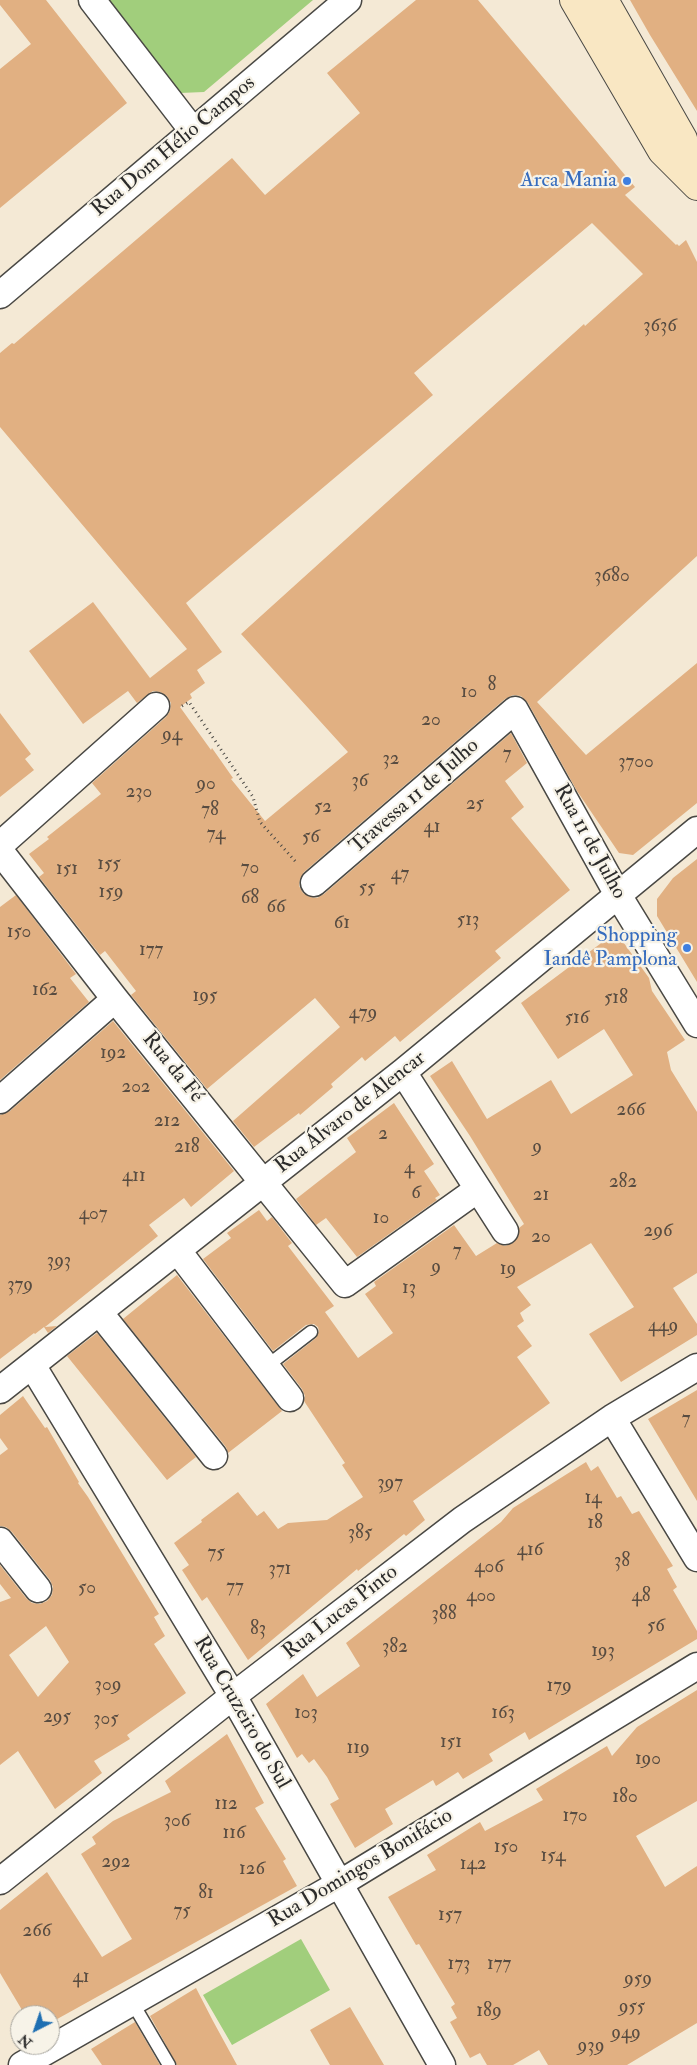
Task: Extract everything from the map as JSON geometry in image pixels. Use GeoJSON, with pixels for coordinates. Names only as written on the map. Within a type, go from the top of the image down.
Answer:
{"type":"FeatureCollection","features":[{"type":"Feature","properties":{"kind":"main road"},"geometry":{"type":"LineString","coordinates":[[574,0],[662,151],[697,186]]}},
{"type":"Feature","properties":{"kind":"main road"},"geometry":{"type":"LineString","coordinates":[[604,0],[683,139],[697,186]]}},
{"type":"Feature","properties":{"kind":"street"},"geometry":{"type":"LineString","coordinates":[[92,0],[193,131]]}},
{"type":"Feature","properties":{"kind":"street","name":"Rua Dom Hélio Campos"},"geometry":{"type":"LineString","coordinates":[[0,295],[348,0]]}},
{"type":"Feature","properties":{"kind":"street"},"geometry":{"type":"LineString","coordinates":[[0,845],[156,706]]}},
{"type":"Feature","properties":{"kind":"street","name":"Travessa 11 de Julho"},"geometry":{"type":"LineString","coordinates":[[314,883],[515,710]]}},
{"type":"Feature","properties":{"kind":"street","name":"Rua 11 de Julho"},"geometry":{"type":"LineString","coordinates":[[515,710],[618,895],[697,1024]]}},
{"type":"Feature","properties":{"kind":"street","name":"Rua Álvaro de Alencar"},"geometry":{"type":"LineString","coordinates":[[0,1390],[403,1072],[697,830]]}},
{"type":"Feature","properties":{"kind":"street","name":"Rua da Fé"},"geometry":{"type":"LineString","coordinates":[[0,851],[116,999],[345,1284],[478,1189]]}},
{"type":"Feature","properties":{"kind":"street"},"geometry":{"type":"LineString","coordinates":[[0,1100],[116,999]]}},
{"type":"Feature","properties":{"kind":"street"},"geometry":{"type":"LineString","coordinates":[[403,1072],[505,1231]]}},
{"type":"Feature","properties":{"kind":"street"},"geometry":{"type":"LineString","coordinates":[[178,1251],[290,1398]]}},
{"type":"Feature","properties":{"kind":"street"},"geometry":{"type":"LineString","coordinates":[[99,1312],[214,1456]]}},
{"type":"Feature","properties":{"kind":"street","name":"Rua Cruzeiro do Sul"},"geometry":{"type":"LineString","coordinates":[[32,1365],[233,1696],[442,2065]]}},
{"type":"Feature","properties":{"kind":"street","name":"Rua Lucas Pinto"},"geometry":{"type":"LineString","coordinates":[[0,1881],[233,1696],[462,1520],[612,1418],[697,1367]]}},
{"type":"Feature","properties":{"kind":"street"},"geometry":{"type":"LineString","coordinates":[[612,1418],[697,1558]]}},
{"type":"Feature","properties":{"kind":"street"},"geometry":{"type":"LineString","coordinates":[[0,1541],[38,1589]]}},
{"type":"Feature","properties":{"kind":"street","name":"Rua Domingos Bonifácio"},"geometry":{"type":"LineString","coordinates":[[22,2065],[339,1884],[697,1666]]}},
{"type":"Feature","properties":{"kind":"lane"},"geometry":{"type":"LineString","coordinates":[[267,1366],[312,1332]]}},
{"type":"Feature","properties":{"kind":"lane"},"geometry":{"type":"LineString","coordinates":[[132,2002],[169,2065]]}},
{"type":"Feature","properties":{"kind":"path"},"geometry":{"type":"LineString","coordinates":[[156,706],[171,712],[189,702],[253,797],[260,822],[314,883]]}},
{"type":"Feature","properties":{"kind":"green space"},"geometry":{"type":"Polygon","coordinates":[[[107,0],[313,0],[204,92],[180,93],[107,0]]]}},
{"type":"Feature","properties":{"kind":"green space"},"geometry":{"type":"Polygon","coordinates":[[[301,1939],[330,1990],[232,2045],[203,1995],[301,1939]]]}},
{"type":"Feature","properties":{"kind":"building"},"geometry":{"type":"Polygon","coordinates":[[[0,0],[46,0],[127,103],[0,208],[0,69],[31,44],[0,5],[0,0]]]}},
{"type":"Feature","properties":{"kind":"building"},"geometry":{"type":"Polygon","coordinates":[[[416,0],[478,0],[635,187],[625,195],[676,245],[679,246],[686,240],[697,262],[697,556],[537,702],[586,755],[697,663],[697,803],[633,855],[619,853],[577,791],[528,703],[521,696],[513,695],[505,699],[304,872],[299,886],[303,893],[310,897],[317,898],[324,894],[511,733],[527,763],[505,781],[524,807],[511,818],[570,890],[495,951],[501,958],[400,1042],[395,1036],[365,1061],[362,1057],[331,1084],[333,1087],[300,1115],[299,1113],[254,1147],[233,1121],[340,1027],[315,998],[207,1089],[131,995],[136,991],[105,951],[100,955],[39,877],[44,873],[29,854],[49,839],[47,837],[101,794],[92,783],[166,717],[170,711],[171,703],[167,696],[153,691],[137,703],[128,691],[83,724],[29,651],[93,602],[150,678],[187,649],[0,427],[0,353],[12,343],[14,344],[232,158],[265,195],[360,113],[327,73],[416,0]],[[592,223],[414,373],[433,395],[186,603],[222,652],[197,670],[205,683],[190,694],[192,698],[180,707],[211,750],[212,748],[233,778],[231,779],[265,821],[348,752],[241,634],[584,324],[585,326],[643,274],[592,223]]]}},
{"type":"Feature","properties":{"kind":"building"},"geometry":{"type":"Polygon","coordinates":[[[630,0],[697,0],[697,111],[650,35],[630,0]]]}},
{"type":"Feature","properties":{"kind":"building"},"geometry":{"type":"Polygon","coordinates":[[[0,713],[31,754],[25,759],[34,770],[0,797],[0,713]]]}},
{"type":"Feature","properties":{"kind":"building","name":"Shopping Iandê Pamplona"},"geometry":{"type":"Polygon","coordinates":[[[697,859],[697,982],[657,916],[657,899],[673,878],[697,859]]]}},
{"type":"Feature","properties":{"kind":"building"},"geometry":{"type":"Polygon","coordinates":[[[16,895],[76,974],[70,978],[89,1002],[0,1080],[0,907],[16,895]]]}},
{"type":"Feature","properties":{"kind":"building"},"geometry":{"type":"Polygon","coordinates":[[[616,932],[649,978],[652,991],[685,1040],[667,1052],[671,1070],[697,1112],[697,1273],[673,1288],[697,1324],[697,1335],[621,1382],[589,1334],[634,1307],[591,1243],[517,1287],[531,1305],[520,1313],[524,1321],[517,1326],[532,1346],[517,1357],[550,1403],[413,1501],[425,1520],[406,1536],[404,1534],[358,1571],[357,1569],[248,1660],[207,1597],[202,1601],[182,1570],[189,1565],[174,1543],[238,1492],[257,1516],[264,1511],[278,1529],[288,1523],[327,1520],[363,1497],[342,1465],[345,1463],[304,1401],[305,1396],[302,1389],[283,1364],[316,1338],[319,1331],[318,1327],[314,1324],[306,1325],[273,1351],[203,1259],[231,1238],[227,1233],[259,1210],[267,1221],[272,1217],[292,1243],[288,1246],[334,1306],[325,1312],[358,1358],[393,1333],[365,1294],[376,1286],[374,1282],[454,1225],[476,1256],[497,1243],[505,1246],[513,1243],[518,1237],[519,1228],[524,1224],[470,1136],[430,1076],[452,1061],[487,1119],[551,1080],[571,1114],[633,1075],[604,1029],[558,1059],[521,1003],[616,932]]]}},
{"type":"Feature","properties":{"kind":"building"},"geometry":{"type":"Polygon","coordinates":[[[113,1021],[234,1171],[191,1207],[184,1198],[149,1225],[158,1236],[45,1327],[57,1326],[48,1333],[44,1327],[0,1359],[0,1115],[10,1111],[113,1021]]]}},
{"type":"Feature","properties":{"kind":"building"},"geometry":{"type":"Polygon","coordinates":[[[394,1103],[434,1164],[424,1171],[440,1195],[435,1198],[437,1200],[357,1257],[326,1218],[316,1225],[296,1199],[356,1152],[347,1138],[394,1103]]]}},
{"type":"Feature","properties":{"kind":"building"},"geometry":{"type":"Polygon","coordinates":[[[177,1275],[282,1411],[228,1453],[226,1447],[123,1319],[177,1275]]]}},
{"type":"Feature","properties":{"kind":"building"},"geometry":{"type":"Polygon","coordinates":[[[97,1333],[196,1457],[167,1480],[67,1356],[97,1333]]]}},
{"type":"Feature","properties":{"kind":"building"},"geometry":{"type":"Polygon","coordinates":[[[697,1390],[697,1501],[648,1419],[697,1390]]]}},
{"type":"Feature","properties":{"kind":"building"},"geometry":{"type":"Polygon","coordinates":[[[23,1396],[45,1428],[47,1427],[78,1483],[159,1614],[154,1617],[165,1636],[154,1644],[186,1693],[127,1735],[130,1739],[94,1761],[102,1773],[55,1809],[18,1751],[0,1765],[0,1602],[11,1598],[0,1584],[0,1565],[32,1603],[40,1604],[47,1601],[52,1595],[53,1587],[50,1580],[12,1532],[6,1527],[0,1526],[0,1455],[8,1449],[0,1438],[0,1415],[23,1396]],[[46,1626],[9,1655],[38,1697],[69,1662],[46,1626]]]}},
{"type":"Feature","properties":{"kind":"building"},"geometry":{"type":"Polygon","coordinates":[[[586,1462],[591,1471],[598,1466],[617,1498],[621,1496],[632,1514],[639,1511],[673,1566],[667,1569],[677,1587],[673,1590],[697,1631],[697,1639],[529,1740],[525,1732],[489,1754],[493,1761],[463,1779],[458,1772],[436,1786],[433,1780],[385,1809],[393,1824],[355,1848],[330,1804],[339,1799],[327,1777],[314,1759],[309,1763],[302,1754],[297,1758],[266,1704],[303,1674],[317,1697],[360,1666],[346,1643],[501,1522],[513,1508],[586,1462]]]}},
{"type":"Feature","properties":{"kind":"building"},"geometry":{"type":"Polygon","coordinates":[[[697,1690],[697,1801],[636,1836],[665,1887],[697,1866],[697,2023],[627,2065],[548,2065],[539,2050],[513,2065],[487,2065],[480,2053],[470,2058],[450,2022],[457,2018],[451,2007],[455,2004],[419,1944],[416,1945],[388,1897],[436,1870],[427,1855],[480,1822],[485,1831],[543,1800],[536,1789],[607,1746],[612,1756],[637,1727],[697,1690]]]}},
{"type":"Feature","properties":{"kind":"building"},"geometry":{"type":"Polygon","coordinates":[[[227,1734],[264,1803],[255,1808],[286,1859],[283,1861],[297,1886],[60,2017],[60,2005],[19,2005],[0,1973],[0,1910],[47,1872],[102,1957],[132,1939],[81,1854],[96,1844],[92,1837],[113,1821],[171,1792],[165,1781],[227,1734]]]}},
{"type":"Feature","properties":{"kind":"building"},"geometry":{"type":"Polygon","coordinates":[[[196,1988],[237,2065],[177,2065],[150,2016],[196,1988]]]}},
{"type":"Feature","properties":{"kind":"building"},"geometry":{"type":"Polygon","coordinates":[[[350,2007],[384,2065],[330,2065],[310,2030],[350,2007]]]}},
{"type":"Feature","properties":{"kind":"building"},"geometry":{"type":"Polygon","coordinates":[[[135,2022],[160,2065],[102,2065],[91,2049],[135,2022]]]}},
{"type":"Feature","properties":{"kind":"place","name":"Arca Mania"},"geometry":{"type":"Point","coordinates":[627,181]}},
{"type":"Feature","properties":{"kind":"place","name":"Shopping Iandê Pamplona"},"geometry":{"type":"Point","coordinates":[687,948]}}]}
